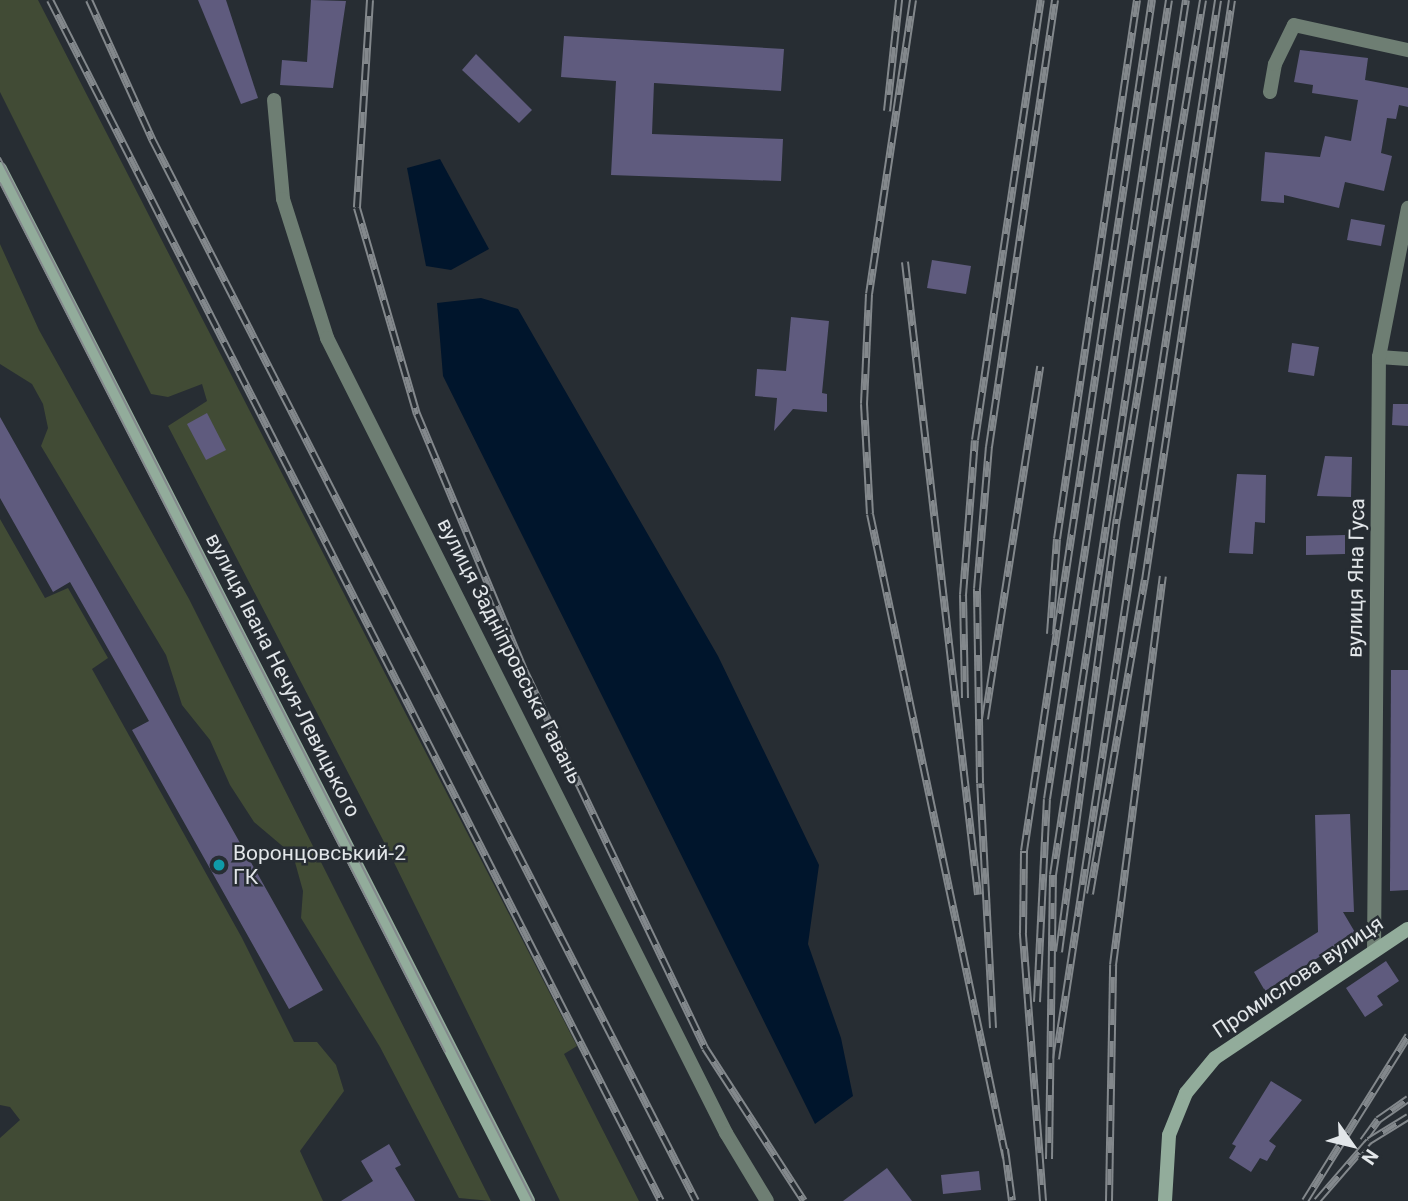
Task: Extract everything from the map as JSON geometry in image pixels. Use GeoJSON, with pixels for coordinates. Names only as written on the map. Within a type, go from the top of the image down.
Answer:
{"type":"FeatureCollection","features":[{"type":"Feature","properties":{"kind":"main road","name":"вулиця Івана Нечуя-Левицького"},"geometry":{"type":"LineString","coordinates":[[0,169],[528,1201]]}},
{"type":"Feature","properties":{"kind":"main road","name":"Промислова вулиця"},"geometry":{"type":"LineString","coordinates":[[1166,1201],[1169,1135],[1186,1093],[1215,1058],[1408,929]]}},
{"type":"Feature","properties":{"kind":"street"},"geometry":{"type":"LineString","coordinates":[[1270,92],[1275,64],[1294,25],[1408,50]]}},
{"type":"Feature","properties":{"kind":"street","name":"вулиця Задніпровська Гавань"},"geometry":{"type":"LineString","coordinates":[[274,100],[284,200],[327,338],[726,1133],[767,1201]]}},
{"type":"Feature","properties":{"kind":"street","name":"вулиця Яна Гуса"},"geometry":{"type":"LineString","coordinates":[[1374,951],[1379,357],[1408,208]]}},
{"type":"Feature","properties":{"kind":"street"},"geometry":{"type":"LineString","coordinates":[[1379,357],[1408,359]]}},
{"type":"Feature","properties":{"kind":"green space"},"geometry":{"type":"Polygon","coordinates":[[[0,0],[38,0],[577,1046],[564,1054],[639,1201],[560,1201],[383,840],[168,426],[207,401],[202,384],[168,397],[151,394],[0,92],[0,0]]]}},
{"type":"Feature","properties":{"kind":"green space"},"geometry":{"type":"Polygon","coordinates":[[[0,244],[39,330],[189,599],[491,1201],[459,1198],[380,1047],[301,918],[303,891],[293,855],[254,822],[230,785],[210,740],[182,705],[166,655],[41,446],[48,428],[43,404],[32,384],[0,364],[0,244]]]}},
{"type":"Feature","properties":{"kind":"green space"},"geometry":{"type":"Polygon","coordinates":[[[0,519],[45,598],[68,588],[108,658],[92,669],[242,938],[294,1042],[317,1042],[336,1065],[344,1091],[300,1151],[323,1201],[0,1201],[0,1138],[20,1120],[10,1107],[0,1105],[0,519]]]}},
{"type":"Feature","properties":{"kind":"water"},"geometry":{"type":"Polygon","coordinates":[[[440,159],[489,249],[451,270],[426,266],[407,168],[440,159]]]}},
{"type":"Feature","properties":{"kind":"water"},"geometry":{"type":"Polygon","coordinates":[[[481,298],[518,309],[718,656],[819,865],[808,944],[841,1038],[853,1096],[815,1124],[443,376],[437,303],[481,298]]]}},
{"type":"Feature","properties":{"kind":"building"},"geometry":{"type":"Polygon","coordinates":[[[198,0],[226,0],[258,98],[241,104],[198,0]]]}},
{"type":"Feature","properties":{"kind":"building"},"geometry":{"type":"Polygon","coordinates":[[[311,0],[346,1],[333,88],[280,85],[282,60],[307,62],[311,0]]]}},
{"type":"Feature","properties":{"kind":"building"},"geometry":{"type":"Polygon","coordinates":[[[564,36],[784,49],[781,91],[654,83],[652,134],[783,139],[781,181],[611,175],[616,81],[561,77],[564,36]]]}},
{"type":"Feature","properties":{"kind":"building"},"geometry":{"type":"Polygon","coordinates":[[[1300,50],[1368,58],[1365,80],[1408,88],[1408,107],[1399,105],[1396,119],[1387,118],[1381,153],[1392,156],[1384,191],[1345,182],[1339,208],[1284,195],[1284,203],[1261,201],[1265,152],[1320,157],[1325,136],[1351,141],[1358,100],[1312,93],[1313,85],[1294,82],[1300,50]]]}},
{"type":"Feature","properties":{"kind":"building"},"geometry":{"type":"Polygon","coordinates":[[[476,54],[532,110],[519,123],[462,70],[476,54]]]}},
{"type":"Feature","properties":{"kind":"building"},"geometry":{"type":"Polygon","coordinates":[[[1351,219],[1385,225],[1381,246],[1347,240],[1351,219]]]}},
{"type":"Feature","properties":{"kind":"building"},"geometry":{"type":"Polygon","coordinates":[[[932,260],[971,266],[966,294],[927,288],[932,260]]]}},
{"type":"Feature","properties":{"kind":"building"},"geometry":{"type":"Polygon","coordinates":[[[791,317],[829,321],[822,393],[827,394],[827,412],[793,409],[774,431],[777,398],[755,396],[757,369],[786,371],[791,317]]]}},
{"type":"Feature","properties":{"kind":"building"},"geometry":{"type":"Polygon","coordinates":[[[1292,343],[1319,347],[1314,376],[1288,372],[1292,343]]]}},
{"type":"Feature","properties":{"kind":"building"},"geometry":{"type":"Polygon","coordinates":[[[1393,404],[1408,404],[1408,426],[1392,425],[1393,404]]]}},
{"type":"Feature","properties":{"kind":"building"},"geometry":{"type":"Polygon","coordinates":[[[207,413],[226,450],[206,460],[187,424],[207,413]]]}},
{"type":"Feature","properties":{"kind":"building"},"geometry":{"type":"Polygon","coordinates":[[[0,417],[323,990],[289,1009],[132,730],[149,721],[70,582],[53,592],[0,498],[0,417]]]}},
{"type":"Feature","properties":{"kind":"building"},"geometry":{"type":"Polygon","coordinates":[[[1325,456],[1352,457],[1351,497],[1317,496],[1325,456]]]}},
{"type":"Feature","properties":{"kind":"building"},"geometry":{"type":"Polygon","coordinates":[[[1237,474],[1266,475],[1265,523],[1255,522],[1253,554],[1229,553],[1237,474]]]}},
{"type":"Feature","properties":{"kind":"building"},"geometry":{"type":"Polygon","coordinates":[[[1345,535],[1345,554],[1306,555],[1306,536],[1345,535]]]}},
{"type":"Feature","properties":{"kind":"building"},"geometry":{"type":"Polygon","coordinates":[[[1391,670],[1408,670],[1408,890],[1390,891],[1391,670]]]}},
{"type":"Feature","properties":{"kind":"building"},"geometry":{"type":"Polygon","coordinates":[[[1350,814],[1354,912],[1343,912],[1356,934],[1265,991],[1254,972],[1318,932],[1315,815],[1350,814]]]}},
{"type":"Feature","properties":{"kind":"building"},"geometry":{"type":"Polygon","coordinates":[[[1386,961],[1399,981],[1377,996],[1383,1005],[1365,1017],[1346,988],[1386,961]]]}},
{"type":"Feature","properties":{"kind":"building"},"geometry":{"type":"Polygon","coordinates":[[[1271,1081],[1302,1100],[1269,1141],[1276,1146],[1267,1161],[1260,1158],[1251,1172],[1229,1158],[1236,1146],[1232,1144],[1271,1081]]]}},
{"type":"Feature","properties":{"kind":"building"},"geometry":{"type":"Polygon","coordinates":[[[389,1144],[401,1165],[395,1168],[415,1201],[341,1201],[373,1181],[361,1161],[389,1144]]]}},
{"type":"Feature","properties":{"kind":"building"},"geometry":{"type":"Polygon","coordinates":[[[887,1168],[912,1201],[843,1201],[887,1168]]]}},
{"type":"Feature","properties":{"kind":"building"},"geometry":{"type":"Polygon","coordinates":[[[979,1171],[981,1190],[943,1194],[941,1175],[979,1171]]]}},
{"type":"Feature","properties":{"kind":"tram line"},"geometry":{"type":"LineString","coordinates":[[0,158],[533,1201]]}},
{"type":"Feature","properties":{"kind":"tram line"},"geometry":{"type":"LineString","coordinates":[[0,183],[445,1052]]}},
{"type":"Feature","properties":{"kind":"railway"},"geometry":{"type":"LineString","coordinates":[[50,0],[661,1201]]}},
{"type":"Feature","properties":{"kind":"railway"},"geometry":{"type":"LineString","coordinates":[[89,0],[152,139],[696,1201]]}},
{"type":"Feature","properties":{"kind":"railway"},"geometry":{"type":"LineString","coordinates":[[370,0],[357,208],[417,414],[524,670],[705,1048],[804,1201]]}},
{"type":"Feature","properties":{"kind":"railway"},"geometry":{"type":"LineString","coordinates":[[887,111],[899,0]]}},
{"type":"Feature","properties":{"kind":"railway"},"geometry":{"type":"LineString","coordinates":[[913,0],[869,294],[864,404],[870,514],[1006,1158]]}},
{"type":"Feature","properties":{"kind":"railway"},"geometry":{"type":"LineString","coordinates":[[965,698],[963,595],[975,440],[1041,0]]}},
{"type":"Feature","properties":{"kind":"railway"},"geometry":{"type":"LineString","coordinates":[[993,1028],[980,783],[977,589],[989,447],[1055,0]]}},
{"type":"Feature","properties":{"kind":"railway"},"geometry":{"type":"LineString","coordinates":[[1050,634],[1057,539],[1137,0]]}},
{"type":"Feature","properties":{"kind":"railway"},"geometry":{"type":"LineString","coordinates":[[1043,1201],[1023,933],[1024,851],[1152,0]]}},
{"type":"Feature","properties":{"kind":"railway"},"geometry":{"type":"LineString","coordinates":[[1037,1002],[1047,799],[1169,0]]}},
{"type":"Feature","properties":{"kind":"railway"},"geometry":{"type":"LineString","coordinates":[[1049,1159],[1053,875],[1186,0]]}},
{"type":"Feature","properties":{"kind":"railway"},"geometry":{"type":"LineString","coordinates":[[1059,952],[1117,519],[1203,0]]}},
{"type":"Feature","properties":{"kind":"railway"},"geometry":{"type":"LineString","coordinates":[[1056,1059],[1218,0]]}},
{"type":"Feature","properties":{"kind":"railway"},"geometry":{"type":"LineString","coordinates":[[1090,894],[1145,580],[1232,0]]}},
{"type":"Feature","properties":{"kind":"railway"},"geometry":{"type":"LineString","coordinates":[[905,262],[978,895]]}},
{"type":"Feature","properties":{"kind":"railway"},"geometry":{"type":"LineString","coordinates":[[985,719],[1040,366]]}},
{"type":"Feature","properties":{"kind":"railway"},"geometry":{"type":"LineString","coordinates":[[1109,1201],[1113,965],[1163,576]]}},
{"type":"Feature","properties":{"kind":"railway"},"geometry":{"type":"LineString","coordinates":[[1305,1201],[1408,1036]]}},
{"type":"Feature","properties":{"kind":"railway"},"geometry":{"type":"LineString","coordinates":[[1363,1141],[1378,1120],[1408,1099]]}},
{"type":"Feature","properties":{"kind":"railway"},"geometry":{"type":"LineString","coordinates":[[1317,1201],[1369,1141],[1408,1117]]}},
{"type":"Feature","properties":{"kind":"railway"},"geometry":{"type":"LineString","coordinates":[[1005,1149],[1012,1201]]}},
{"type":"Feature","properties":{"kind":"place","name":"Воронцовський-2 ГК"},"geometry":{"type":"Point","coordinates":[219,865]}}]}
